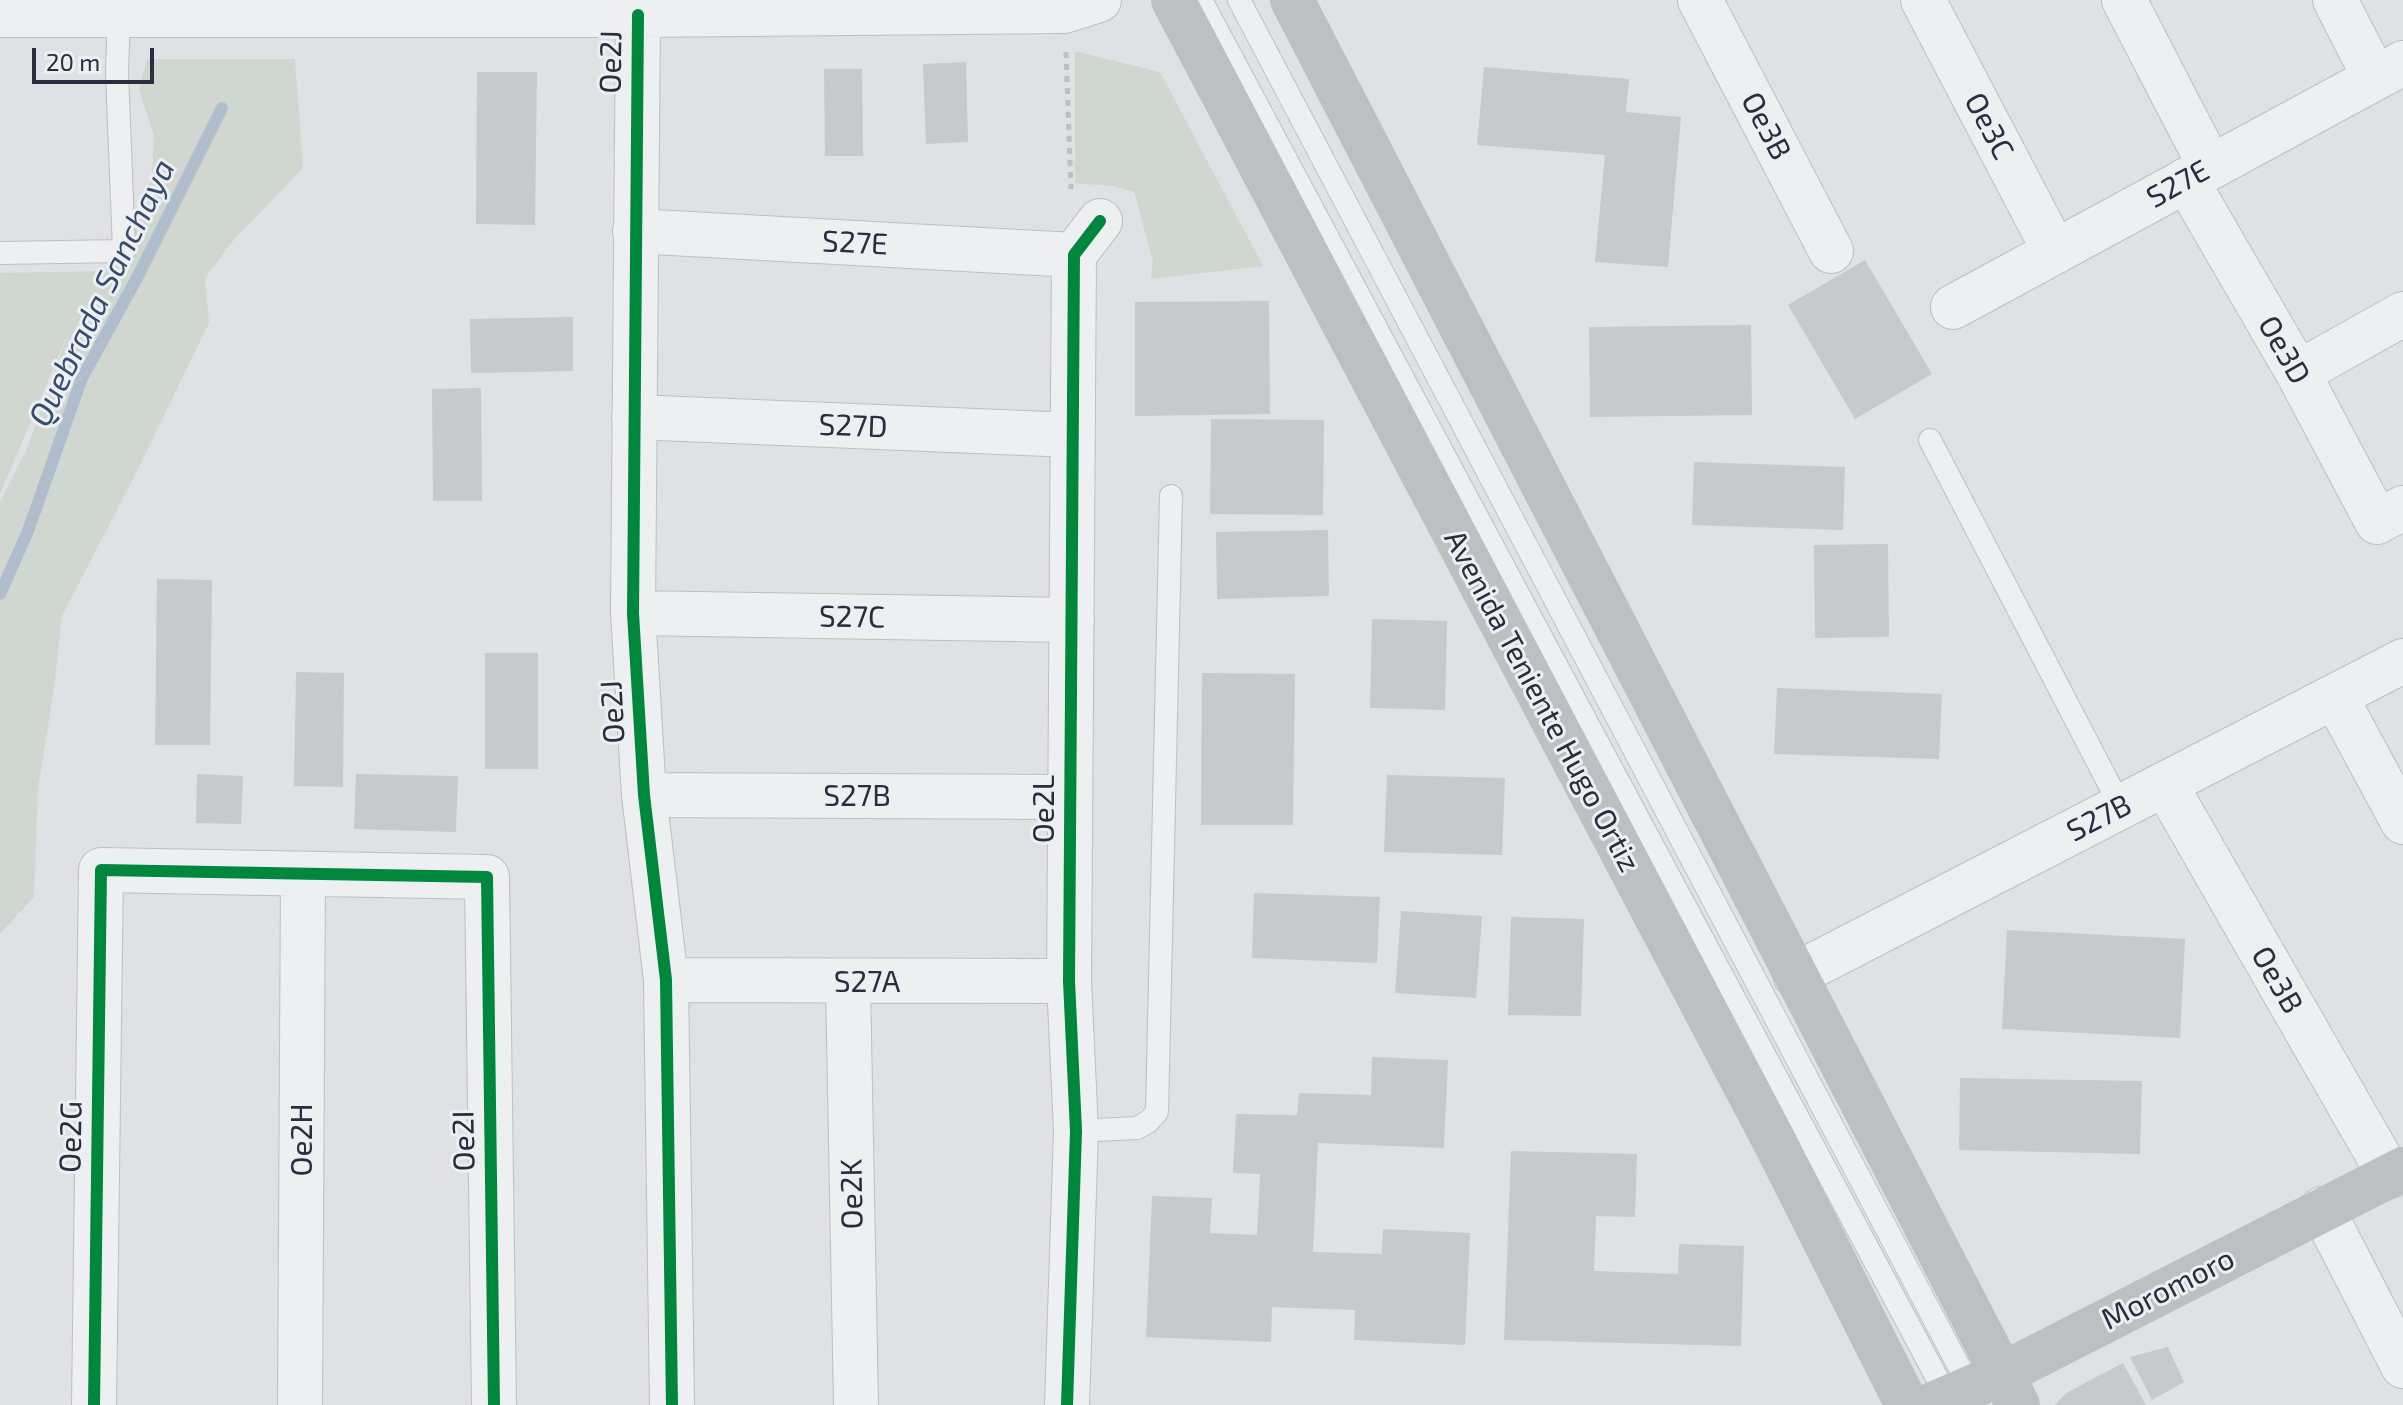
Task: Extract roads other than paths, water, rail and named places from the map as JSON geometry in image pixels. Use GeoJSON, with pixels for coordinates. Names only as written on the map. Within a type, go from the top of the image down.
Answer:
{"type":"FeatureCollection","features":[{"type":"Feature","properties":{"kind":"main road","name":"Avenida Teniente Hugo Ortiz"},"geometry":{"type":"LineString","coordinates":[[1173,0],[1763,1121],[1907,1405]]}},
{"type":"Feature","properties":{"kind":"main road"},"geometry":{"type":"LineString","coordinates":[[1292,0],[1795,975],[1972,1397]]}},
{"type":"Feature","properties":{"kind":"main road","name":"Moromoro"},"geometry":{"type":"LineString","coordinates":[[1972,1397],[2322,1209],[2396,1173]]}},
{"type":"Feature","properties":{"kind":"street","name":"Oe3B"},"geometry":{"type":"LineString","coordinates":[[1700,0],[1831,251]]}},
{"type":"Feature","properties":{"kind":"street","name":"Oe3C"},"geometry":{"type":"LineString","coordinates":[[1923,0],[2055,252]]}},
{"type":"Feature","properties":{"kind":"street","name":"Oe3D"},"geometry":{"type":"LineString","coordinates":[[2124,0],[2198,173],[2298,373],[2390,515]]}},
{"type":"Feature","properties":{"kind":"street"},"geometry":{"type":"LineString","coordinates":[[2335,0],[2389,70]]}},
{"type":"Feature","properties":{"kind":"street"},"geometry":{"type":"LineString","coordinates":[[0,15],[58,8],[119,15],[638,15],[1081,5]]}},
{"type":"Feature","properties":{"kind":"street","name":"Oe2J"},"geometry":{"type":"LineString","coordinates":[[638,15],[633,613],[644,795],[666,980],[672,1405]]}},
{"type":"Feature","properties":{"kind":"street","name":"S27E"},"geometry":{"type":"LineString","coordinates":[[1953,307],[2389,70]]}},
{"type":"Feature","properties":{"kind":"street","name":"S27E"},"geometry":{"type":"LineString","coordinates":[[635,231],[1087,238]]}},
{"type":"Feature","properties":{"kind":"street","name":"Oe2L"},"geometry":{"type":"LineString","coordinates":[[1067,1405],[1076,1131],[1069,981],[1073,435],[1087,238]]}},
{"type":"Feature","properties":{"kind":"street"},"geometry":{"type":"LineString","coordinates":[[2298,373],[2403,314]]}},
{"type":"Feature","properties":{"kind":"street","name":"S27D"},"geometry":{"type":"LineString","coordinates":[[634,417],[1073,435]]}},
{"type":"Feature","properties":{"kind":"street","name":"S27C"},"geometry":{"type":"LineString","coordinates":[[633,613],[1072,620]]}},
{"type":"Feature","properties":{"kind":"street","name":"S27B"},"geometry":{"type":"LineString","coordinates":[[1795,975],[2403,661]]}},
{"type":"Feature","properties":{"kind":"street"},"geometry":{"type":"LineString","coordinates":[[2335,696],[2403,822]]}},
{"type":"Feature","properties":{"kind":"street","name":"Oe3B"},"geometry":{"type":"LineString","coordinates":[[2165,784],[2396,1173]]}},
{"type":"Feature","properties":{"kind":"street","name":"S27B"},"geometry":{"type":"LineString","coordinates":[[644,795],[1070,797]]}},
{"type":"Feature","properties":{"kind":"street","name":"Oe2G"},"geometry":{"type":"LineString","coordinates":[[94,1405],[101,870],[303,875]]}},
{"type":"Feature","properties":{"kind":"street","name":"Oe2I"},"geometry":{"type":"LineString","coordinates":[[303,875],[487,877],[494,1405]]}},
{"type":"Feature","properties":{"kind":"street","name":"Oe2H"},"geometry":{"type":"LineString","coordinates":[[300,1405],[303,875]]}},
{"type":"Feature","properties":{"kind":"street","name":"S27A"},"geometry":{"type":"LineString","coordinates":[[666,980],[848,983],[1069,981]]}},
{"type":"Feature","properties":{"kind":"street","name":"Oe2K"},"geometry":{"type":"LineString","coordinates":[[848,983],[856,1405]]}},
{"type":"Feature","properties":{"kind":"street"},"geometry":{"type":"LineString","coordinates":[[2322,1209],[2403,1366]]}},
{"type":"Feature","properties":{"kind":"lane"},"geometry":{"type":"LineString","coordinates":[[1201,0],[1972,1397]]}},
{"type":"Feature","properties":{"kind":"lane"},"geometry":{"type":"LineString","coordinates":[[1239,0],[1972,1397]]}},
{"type":"Feature","properties":{"kind":"lane"},"geometry":{"type":"LineString","coordinates":[[0,253],[124,251],[117,72],[119,15]]}},
{"type":"Feature","properties":{"kind":"lane"},"geometry":{"type":"LineString","coordinates":[[1930,440],[2121,807]]}},
{"type":"Feature","properties":{"kind":"lane"},"geometry":{"type":"LineString","coordinates":[[1076,1131],[1137,1128],[1157,1112],[1171,496]]}},
{"type":"Feature","properties":{"kind":"waterway","name":"Quebrada Sanchaya"},"geometry":{"type":"LineString","coordinates":[[0,594],[28,531],[82,378],[138,276],[222,108]]}}]}
